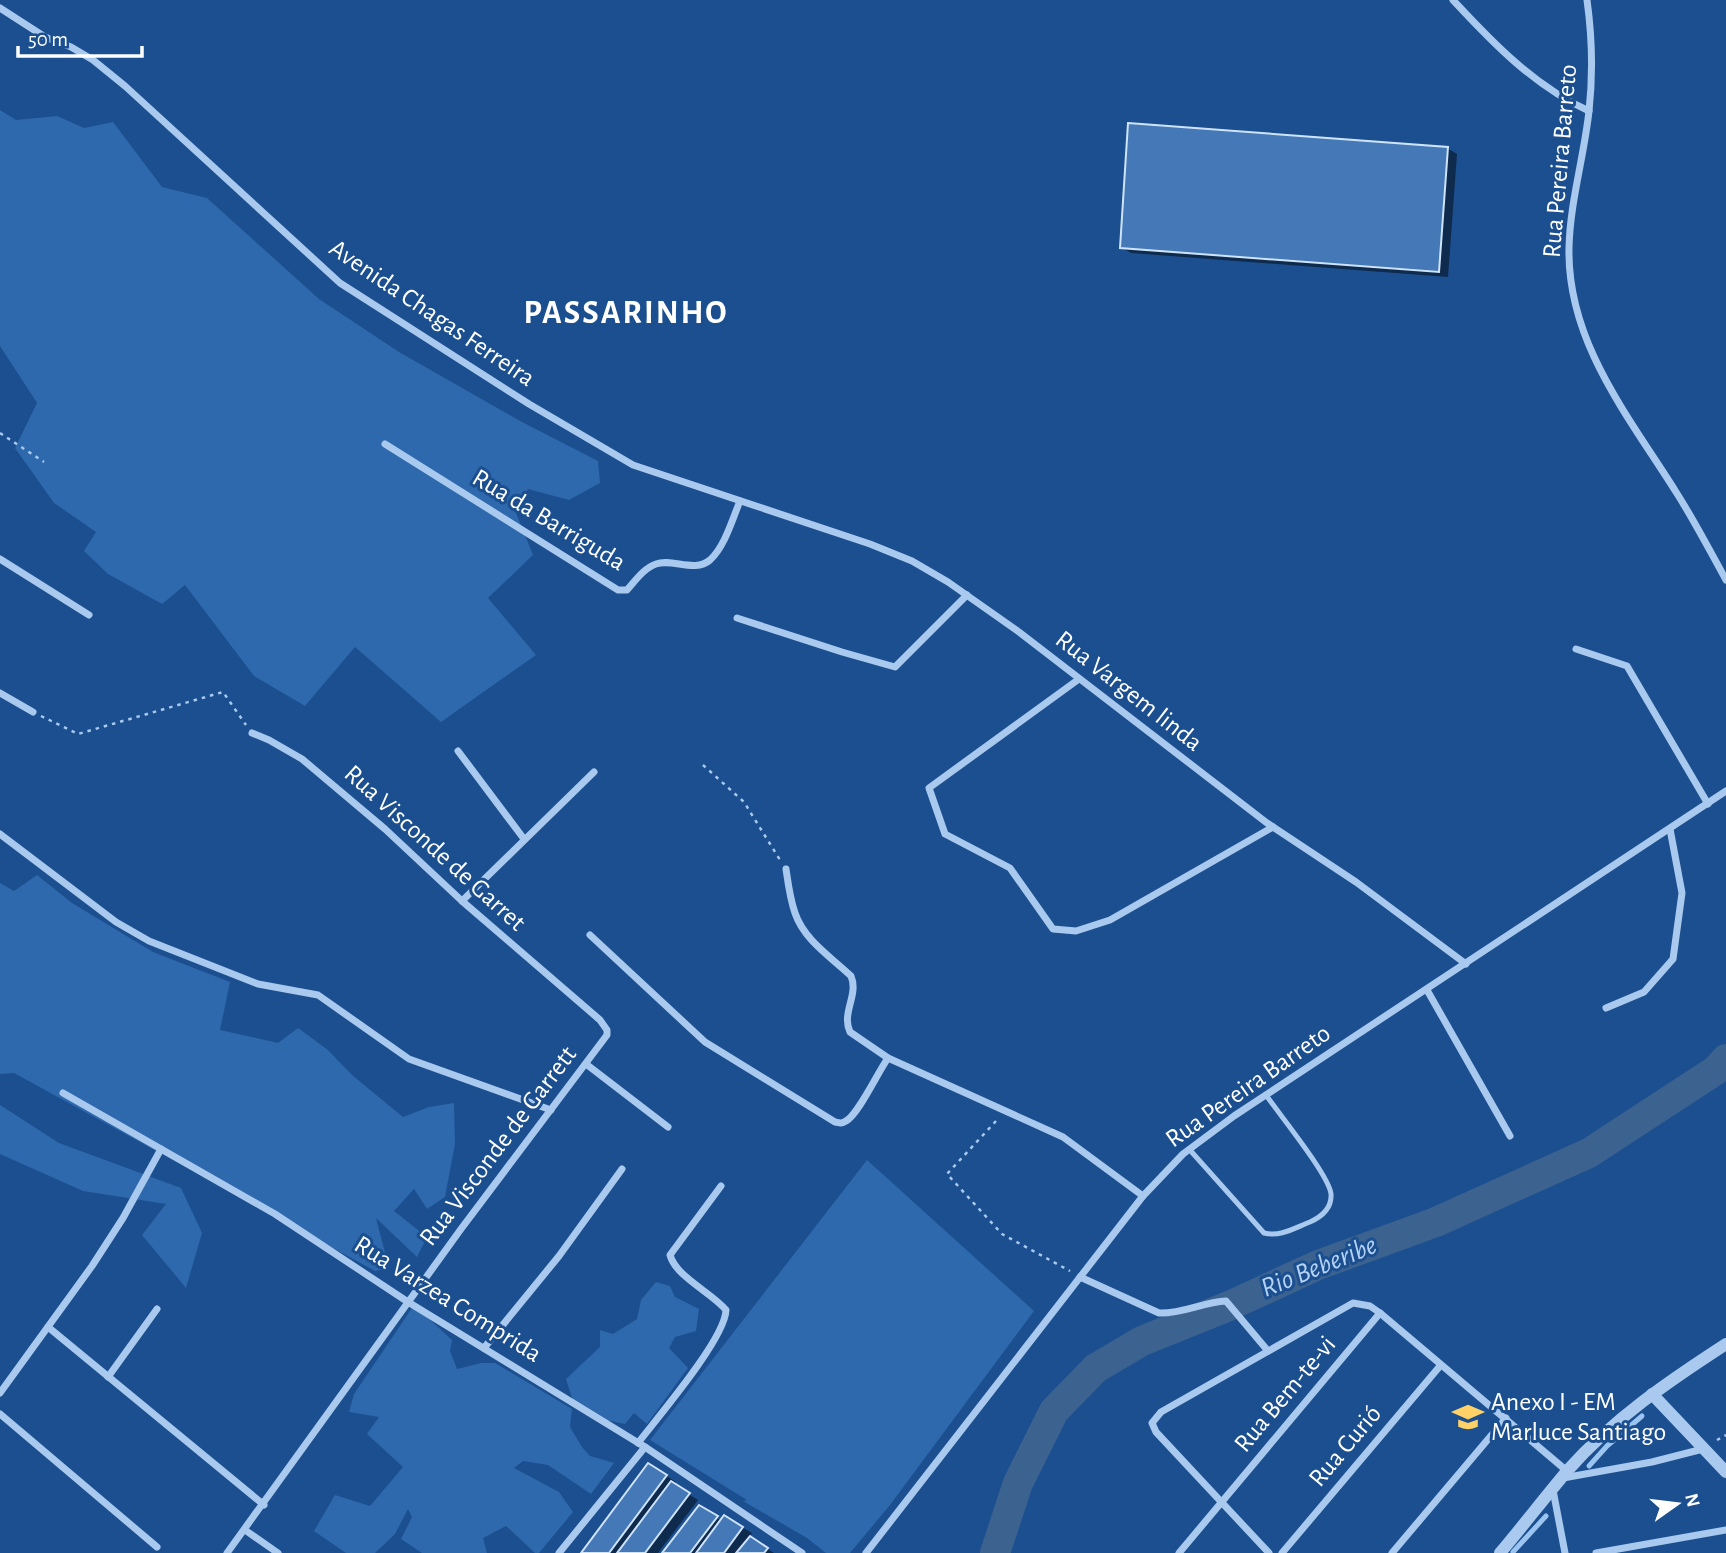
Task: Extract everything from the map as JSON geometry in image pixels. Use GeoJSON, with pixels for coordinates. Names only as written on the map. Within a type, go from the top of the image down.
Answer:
{"type":"FeatureCollection","features":[{"type":"Feature","properties":{"kind":"street"},"geometry":{"type":"LineString","coordinates":[[1453,0],[1510,58],[1573,104],[1589,111]]}},
{"type":"Feature","properties":{"kind":"street","name":"Rua Pereira Barreto"},"geometry":{"type":"LineString","coordinates":[[1587,0],[1592,73],[1569,249],[1579,318],[1591,354],[1610,389],[1677,494],[1726,580]]}},
{"type":"Feature","properties":{"kind":"street","name":"Avenida Chagas Ferreira"},"geometry":{"type":"LineString","coordinates":[[0,8],[46,37],[93,60],[125,86],[340,283],[529,404],[633,466],[740,501]]}},
{"type":"Feature","properties":{"kind":"street","name":"Rua da Barriguda"},"geometry":{"type":"LineString","coordinates":[[385,444],[618,590],[627,590],[658,563],[696,566],[708,562],[719,548],[740,501]]}},
{"type":"Feature","properties":{"kind":"street","name":"Rua Vargem linda"},"geometry":{"type":"LineString","coordinates":[[740,501],[912,561],[967,595],[1273,827],[1356,882],[1466,964]]}},
{"type":"Feature","properties":{"kind":"street"},"geometry":{"type":"LineString","coordinates":[[0,559],[89,615]]}},
{"type":"Feature","properties":{"kind":"street"},"geometry":{"type":"LineString","coordinates":[[737,618],[895,667],[967,595]]}},
{"type":"Feature","properties":{"kind":"street"},"geometry":{"type":"LineString","coordinates":[[1576,649],[1627,666],[1708,804]]}},
{"type":"Feature","properties":{"kind":"street"},"geometry":{"type":"LineString","coordinates":[[1079,679],[929,788],[945,834],[1010,869],[1053,929],[1076,931],[1110,920],[1273,827]]}},
{"type":"Feature","properties":{"kind":"street"},"geometry":{"type":"LineString","coordinates":[[0,693],[33,712]]}},
{"type":"Feature","properties":{"kind":"street","name":"Rua Visconde de Garret"},"geometry":{"type":"LineString","coordinates":[[252,733],[302,759],[583,1005]]}},
{"type":"Feature","properties":{"kind":"street"},"geometry":{"type":"LineString","coordinates":[[458,751],[524,839]]}},
{"type":"Feature","properties":{"kind":"street"},"geometry":{"type":"LineString","coordinates":[[462,901],[594,772]]}},
{"type":"Feature","properties":{"kind":"street","name":"Rua Pereira Barreto"},"geometry":{"type":"LineString","coordinates":[[866,1553],[1164,1171],[1189,1149],[1266,1095],[1726,792]]}},
{"type":"Feature","properties":{"kind":"street"},"geometry":{"type":"LineString","coordinates":[[1606,1008],[1644,992],[1673,959],[1682,893],[1670,829]]}},
{"type":"Feature","properties":{"kind":"street"},"geometry":{"type":"LineString","coordinates":[[0,834],[116,922],[149,941],[258,984],[318,995],[409,1059],[551,1110]]}},
{"type":"Feature","properties":{"kind":"street"},"geometry":{"type":"LineString","coordinates":[[786,869],[800,927],[851,976],[854,983],[846,1017],[850,1032],[888,1059],[1063,1136],[1143,1196]]}},
{"type":"Feature","properties":{"kind":"street"},"geometry":{"type":"LineString","coordinates":[[590,936],[705,1042],[835,1122],[848,1121],[854,1115],[876,1074],[888,1059]]}},
{"type":"Feature","properties":{"kind":"street"},"geometry":{"type":"LineString","coordinates":[[1427,990],[1510,1136]]}},
{"type":"Feature","properties":{"kind":"street","name":"Rua Visconde de Garrett"},"geometry":{"type":"LineString","coordinates":[[227,1553],[408,1302],[607,1035],[607,1030],[583,1005]]}},
{"type":"Feature","properties":{"kind":"street"},"geometry":{"type":"LineString","coordinates":[[586,1064],[667,1127]]}},
{"type":"Feature","properties":{"kind":"street","name":"Rua Varzea Comprida"},"geometry":{"type":"LineString","coordinates":[[63,1093],[275,1214],[408,1302],[642,1445],[802,1553]]}},
{"type":"Feature","properties":{"kind":"street"},"geometry":{"type":"LineString","coordinates":[[0,1393],[92,1266],[123,1218],[161,1149]]}},
{"type":"Feature","properties":{"kind":"street"},"geometry":{"type":"LineString","coordinates":[[484,1348],[559,1256],[622,1169]]}},
{"type":"Feature","properties":{"kind":"street"},"geometry":{"type":"LineString","coordinates":[[559,1553],[642,1445],[723,1326],[726,1310],[677,1269],[670,1255],[721,1186]]}},
{"type":"Feature","properties":{"kind":"street"},"geometry":{"type":"LineString","coordinates":[[1080,1277],[1159,1313],[1173,1314],[1213,1302],[1229,1303],[1268,1351]]}},
{"type":"Feature","properties":{"kind":"street"},"geometry":{"type":"LineString","coordinates":[[1269,1553],[1156,1432],[1152,1423],[1161,1412],[1353,1303],[1370,1306],[1380,1313],[1440,1366],[1506,1418],[1565,1475]]}},
{"type":"Feature","properties":{"kind":"street"},"geometry":{"type":"LineString","coordinates":[[108,1377],[157,1309]]}},
{"type":"Feature","properties":{"kind":"street","name":"Rua Bem-te-vi"},"geometry":{"type":"LineString","coordinates":[[1179,1553],[1380,1313]]}},
{"type":"Feature","properties":{"kind":"street"},"geometry":{"type":"LineString","coordinates":[[48,1327],[264,1505]]}},
{"type":"Feature","properties":{"kind":"street"},"geometry":{"type":"LineString","coordinates":[[1500,1553],[1565,1475],[1621,1418],[1651,1394],[1726,1344]]}},
{"type":"Feature","properties":{"kind":"street","name":"Rua Curió"},"geometry":{"type":"LineString","coordinates":[[1282,1553],[1440,1366]]}},
{"type":"Feature","properties":{"kind":"street"},"geometry":{"type":"LineString","coordinates":[[1651,1394],[1726,1472]]}},
{"type":"Feature","properties":{"kind":"street"},"geometry":{"type":"LineString","coordinates":[[0,1414],[157,1547]]}},
{"type":"Feature","properties":{"kind":"street"},"geometry":{"type":"LineString","coordinates":[[1392,1553],[1506,1418]]}},
{"type":"Feature","properties":{"kind":"street"},"geometry":{"type":"LineString","coordinates":[[1565,1475],[1652,1462],[1703,1450]]}},
{"type":"Feature","properties":{"kind":"street"},"geometry":{"type":"LineString","coordinates":[[1553,1490],[1565,1553]]}},
{"type":"Feature","properties":{"kind":"street"},"geometry":{"type":"LineString","coordinates":[[245,1530],[278,1553]]}},
{"type":"Feature","properties":{"kind":"street"},"geometry":{"type":"LineString","coordinates":[[1595,1553],[1726,1530]]}},
{"type":"Feature","properties":{"kind":"lane"},"geometry":{"type":"LineString","coordinates":[[1189,1149],[1264,1233],[1277,1236],[1320,1218],[1330,1204],[1331,1192],[1313,1159],[1266,1095]]}},
{"type":"Feature","properties":{"kind":"path"},"geometry":{"type":"LineString","coordinates":[[0,433],[44,463]]}},
{"type":"Feature","properties":{"kind":"path"},"geometry":{"type":"LineString","coordinates":[[33,712],[78,734],[223,692],[252,733]]}},
{"type":"Feature","properties":{"kind":"path"},"geometry":{"type":"LineString","coordinates":[[703,765],[744,802],[786,869]]}},
{"type":"Feature","properties":{"kind":"path"},"geometry":{"type":"LineString","coordinates":[[1006,1111],[947,1174],[1002,1234],[1080,1277]]}},
{"type":"Feature","properties":{"kind":"shaded area"},"geometry":{"type":"Polygon","coordinates":[[[0,110],[16,120],[57,116],[84,128],[113,122],[162,187],[207,198],[319,299],[399,352],[522,422],[598,461],[600,483],[569,500],[528,489],[516,513],[533,555],[488,598],[536,655],[441,722],[355,647],[305,706],[254,676],[185,585],[162,604],[108,574],[84,551],[96,532],[54,503],[15,448],[37,403],[0,346],[0,110]]]}},
{"type":"Feature","properties":{"kind":"shaded area"},"geometry":{"type":"Polygon","coordinates":[[[37,875],[72,903],[153,952],[230,982],[220,1030],[278,1043],[298,1028],[328,1050],[352,1075],[403,1117],[429,1107],[454,1103],[455,1144],[445,1197],[427,1209],[414,1189],[394,1211],[427,1237],[417,1257],[376,1218],[389,1268],[375,1271],[14,1073],[0,1074],[0,883],[14,891],[37,875]]]}},
{"type":"Feature","properties":{"kind":"shaded area"},"geometry":{"type":"Polygon","coordinates":[[[0,1105],[59,1143],[181,1188],[202,1233],[186,1288],[142,1235],[166,1204],[83,1191],[0,1154],[0,1105]]]}},
{"type":"Feature","properties":{"kind":"shaded area"},"geometry":{"type":"Polygon","coordinates":[[[867,1160],[1034,1311],[890,1505],[850,1553],[826,1553],[807,1538],[743,1501],[747,1500],[650,1440],[867,1160]]]}},
{"type":"Feature","properties":{"kind":"shaded area"},"geometry":{"type":"Polygon","coordinates":[[[656,1282],[670,1286],[675,1297],[699,1309],[696,1331],[675,1337],[669,1348],[688,1368],[647,1424],[634,1413],[625,1424],[601,1419],[574,1404],[566,1379],[600,1347],[600,1330],[613,1334],[637,1319],[641,1300],[656,1282]]]}},
{"type":"Feature","properties":{"kind":"shaded area"},"geometry":{"type":"Polygon","coordinates":[[[414,1305],[452,1340],[450,1351],[457,1369],[481,1363],[495,1363],[572,1409],[570,1427],[582,1447],[590,1456],[614,1463],[591,1494],[548,1465],[523,1461],[514,1468],[559,1492],[573,1512],[539,1553],[535,1553],[506,1526],[483,1538],[487,1553],[422,1553],[401,1539],[412,1517],[408,1509],[395,1534],[375,1553],[346,1553],[314,1531],[335,1495],[370,1506],[403,1467],[367,1434],[379,1417],[349,1412],[354,1394],[414,1305]]]}},
{"type":"Feature","properties":{"kind":"building"},"geometry":{"type":"Polygon","coordinates":[[[1128,123],[1448,147],[1439,272],[1120,248],[1128,123]]]}},
{"type":"Feature","properties":{"kind":"building"},"geometry":{"type":"Polygon","coordinates":[[[648,1463],[667,1475],[609,1553],[581,1553],[648,1463]]]}},
{"type":"Feature","properties":{"kind":"building"},"geometry":{"type":"Polygon","coordinates":[[[671,1481],[690,1493],[645,1553],[617,1553],[671,1481]]]}},
{"type":"Feature","properties":{"kind":"building"},"geometry":{"type":"Polygon","coordinates":[[[699,1505],[718,1516],[690,1553],[662,1553],[699,1505]]]}},
{"type":"Feature","properties":{"kind":"building"},"geometry":{"type":"Polygon","coordinates":[[[724,1515],[743,1527],[724,1553],[696,1553],[724,1515]]]}},
{"type":"Feature","properties":{"kind":"building"},"geometry":{"type":"Polygon","coordinates":[[[750,1536],[768,1548],[764,1553],[736,1553],[750,1536]]]}},
{"type":"Feature","properties":{"kind":"waterway","name":"Rio Beberibe"},"geometry":{"type":"LineString","coordinates":[[995,1553],[1018,1483],[1054,1411],[1096,1368],[1142,1341],[1229,1306],[1318,1265],[1436,1222],[1589,1153],[1716,1070],[1726,1059]]}},
{"type":"Feature","properties":{"kind":"waterway"},"geometry":{"type":"LineString","coordinates":[[1589,1466],[1607,1446],[1642,1416]]}},
{"type":"Feature","properties":{"kind":"waterway"},"geometry":{"type":"LineString","coordinates":[[1513,1552],[1546,1516]]}},
{"type":"Feature","properties":{"kind":"place","name":"Anexo I - EM Marluce Santiago"},"geometry":{"type":"Point","coordinates":[1468,1417]}},
{"type":"Feature","properties":{"kind":"district","name":"PASSARINHO"},"geometry":{"type":"Point","coordinates":[626,313]}}]}
